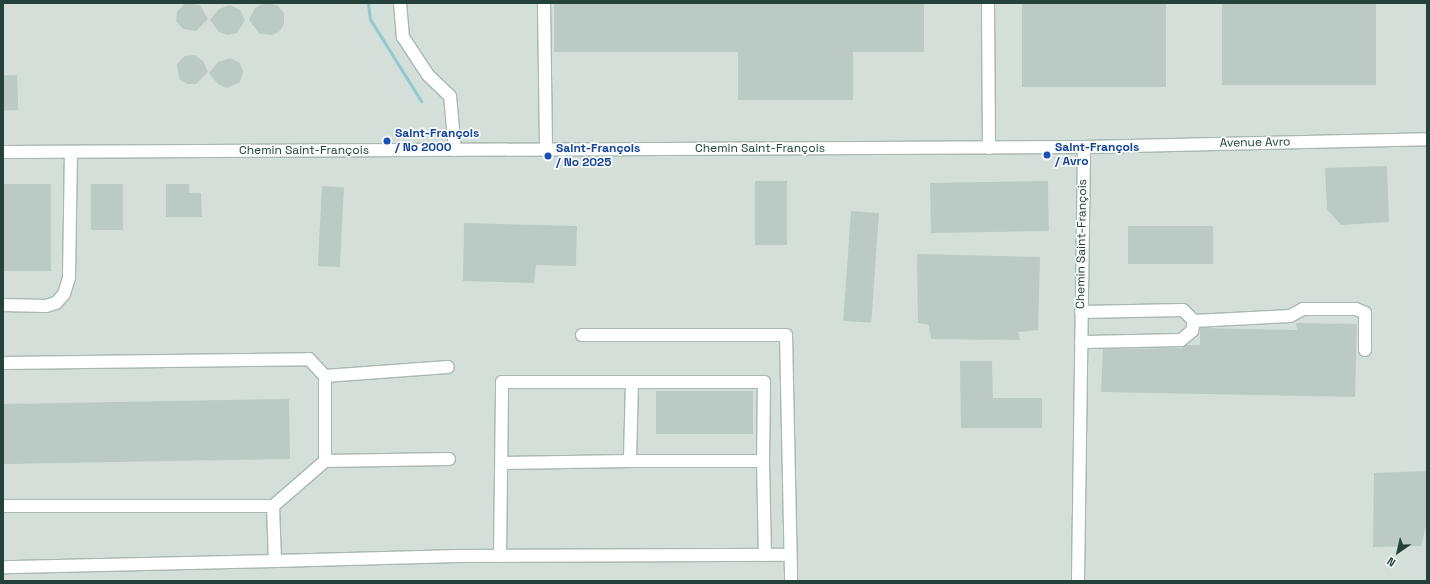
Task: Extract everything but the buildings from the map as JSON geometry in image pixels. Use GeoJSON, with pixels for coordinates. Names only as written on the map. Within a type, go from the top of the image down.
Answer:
{"type":"FeatureCollection","features":[{"type":"Feature","properties":{"kind":"street"},"geometry":{"type":"LineString","coordinates":[[400,3],[403,37],[428,74],[450,96],[455,150]]}},
{"type":"Feature","properties":{"kind":"street"},"geometry":{"type":"LineString","coordinates":[[544,3],[546,150]]}},
{"type":"Feature","properties":{"kind":"street"},"geometry":{"type":"LineString","coordinates":[[988,3],[989,148]]}},
{"type":"Feature","properties":{"kind":"street","name":"Avenue Avro"},"geometry":{"type":"LineString","coordinates":[[1084,147],[1427,140]]}},
{"type":"Feature","properties":{"kind":"street","name":"Chemin Saint-François"},"geometry":{"type":"LineString","coordinates":[[3,152],[1084,147],[1078,581]]}},
{"type":"Feature","properties":{"kind":"street"},"geometry":{"type":"LineString","coordinates":[[3,305],[46,306],[56,303],[64,294],[68,278],[71,152]]}},
{"type":"Feature","properties":{"kind":"street"},"geometry":{"type":"LineString","coordinates":[[1081,312],[1183,310],[1194,321],[1290,316],[1303,309],[1356,309],[1365,313],[1365,350]]}},
{"type":"Feature","properties":{"kind":"street"},"geometry":{"type":"LineString","coordinates":[[1081,342],[1181,340],[1192,331],[1194,321]]}},
{"type":"Feature","properties":{"kind":"street"},"geometry":{"type":"LineString","coordinates":[[582,335],[786,335],[791,581]]}},
{"type":"Feature","properties":{"kind":"street"},"geometry":{"type":"LineString","coordinates":[[3,363],[309,359],[325,376],[325,461]]}},
{"type":"Feature","properties":{"kind":"street"},"geometry":{"type":"LineString","coordinates":[[325,376],[448,367]]}},
{"type":"Feature","properties":{"kind":"street"},"geometry":{"type":"LineString","coordinates":[[500,556],[502,382],[764,382],[763,461],[765,555]]}},
{"type":"Feature","properties":{"kind":"street"},"geometry":{"type":"LineString","coordinates":[[630,461],[632,382]]}},
{"type":"Feature","properties":{"kind":"street"},"geometry":{"type":"LineString","coordinates":[[3,506],[273,506],[325,461],[448,458]]}},
{"type":"Feature","properties":{"kind":"street"},"geometry":{"type":"LineString","coordinates":[[502,463],[763,461]]}},
{"type":"Feature","properties":{"kind":"street"},"geometry":{"type":"LineString","coordinates":[[273,506],[274,561]]}},
{"type":"Feature","properties":{"kind":"street"},"geometry":{"type":"LineString","coordinates":[[3,567],[500,556],[790,555]]}},
{"type":"Feature","properties":{"kind":"shaded area"},"geometry":{"type":"Polygon","coordinates":[[[3,3],[1427,3],[1427,581],[3,581],[3,3]]]}},
{"type":"Feature","properties":{"kind":"waterway"},"geometry":{"type":"LineString","coordinates":[[368,3],[370,19],[421,101]]}},
{"type":"Feature","properties":{"kind":"place","name":"Saint-François / No 2000"},"geometry":{"type":"Point","coordinates":[387,141]}},
{"type":"Feature","properties":{"kind":"place","name":"Saint-François / Avro"},"geometry":{"type":"Point","coordinates":[1047,155]}},
{"type":"Feature","properties":{"kind":"place","name":"Saint-François / No 2025"},"geometry":{"type":"Point","coordinates":[548,156]}}]}
